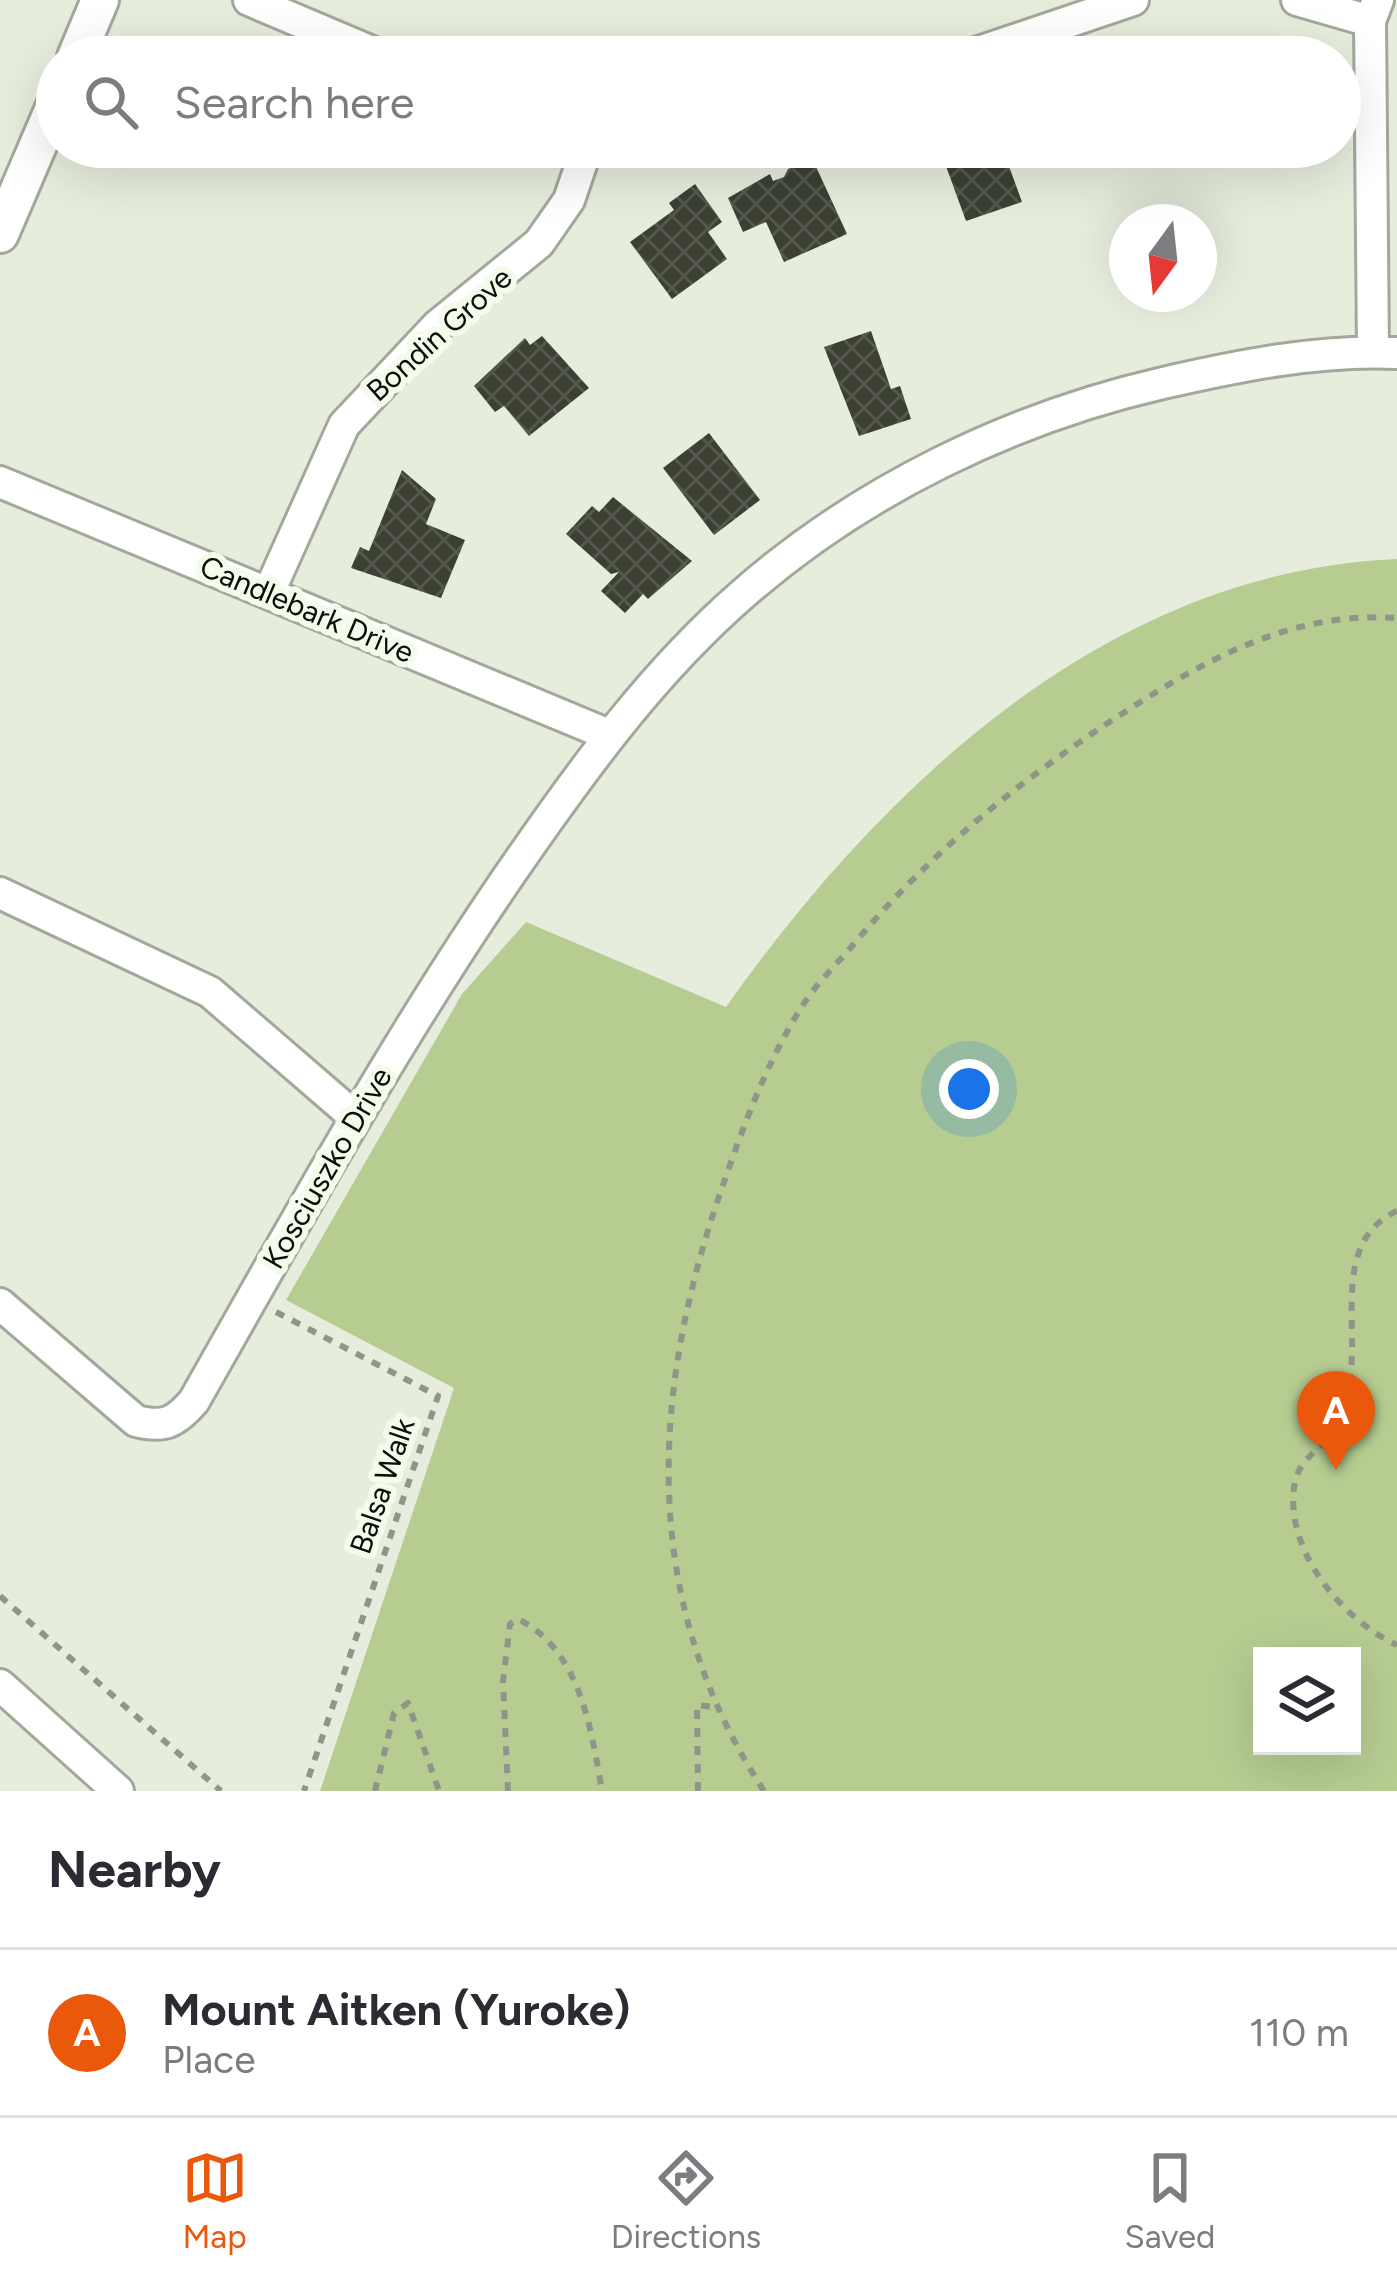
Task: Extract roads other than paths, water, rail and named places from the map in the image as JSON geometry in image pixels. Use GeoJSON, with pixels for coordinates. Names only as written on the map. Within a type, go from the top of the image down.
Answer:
{"type":"FeatureCollection","features":[{"type":"Feature","properties":{"kind":"street"},"geometry":{"type":"LineString","coordinates":[[85,36],[100,0]]}},
{"type":"Feature","properties":{"kind":"street"},"geometry":{"type":"LineString","coordinates":[[249,0],[334,36]]}},
{"type":"Feature","properties":{"kind":"street"},"geometry":{"type":"LineString","coordinates":[[1026,36],[1133,0]]}},
{"type":"Feature","properties":{"kind":"street"},"geometry":{"type":"LineString","coordinates":[[1297,0],[1374,11],[1385,352]]}},
{"type":"Feature","properties":{"kind":"street"},"geometry":{"type":"LineString","coordinates":[[0,234],[36,150]]}},
{"type":"Feature","properties":{"kind":"street","name":"Bondin Grove"},"geometry":{"type":"LineString","coordinates":[[269,592],[344,425],[437,326],[538,243],[568,200],[579,168]]}},
{"type":"Feature","properties":{"kind":"street","name":"Kosciuszko Drive"},"geometry":{"type":"LineString","coordinates":[[0,1304],[136,1421],[160,1426],[178,1420],[194,1401],[438,978],[609,735],[672,662],[745,592],[822,531],[898,484],[992,439],[1103,397],[1199,375],[1385,352]]}},
{"type":"Feature","properties":{"kind":"street","name":"Candlebark Drive"},"geometry":{"type":"LineString","coordinates":[[2,481],[609,735]]}},
{"type":"Feature","properties":{"kind":"street"},"geometry":{"type":"LineString","coordinates":[[0,893],[210,992],[356,1118]]}},
{"type":"Feature","properties":{"kind":"street"},"geometry":{"type":"LineString","coordinates":[[0,1685],[118,1791]]}},
{"type":"Feature","properties":{"kind":"place","name":"Mount Aitken (Yuroke)"},"geometry":{"type":"Point","coordinates":[1336,1470]}}]}
